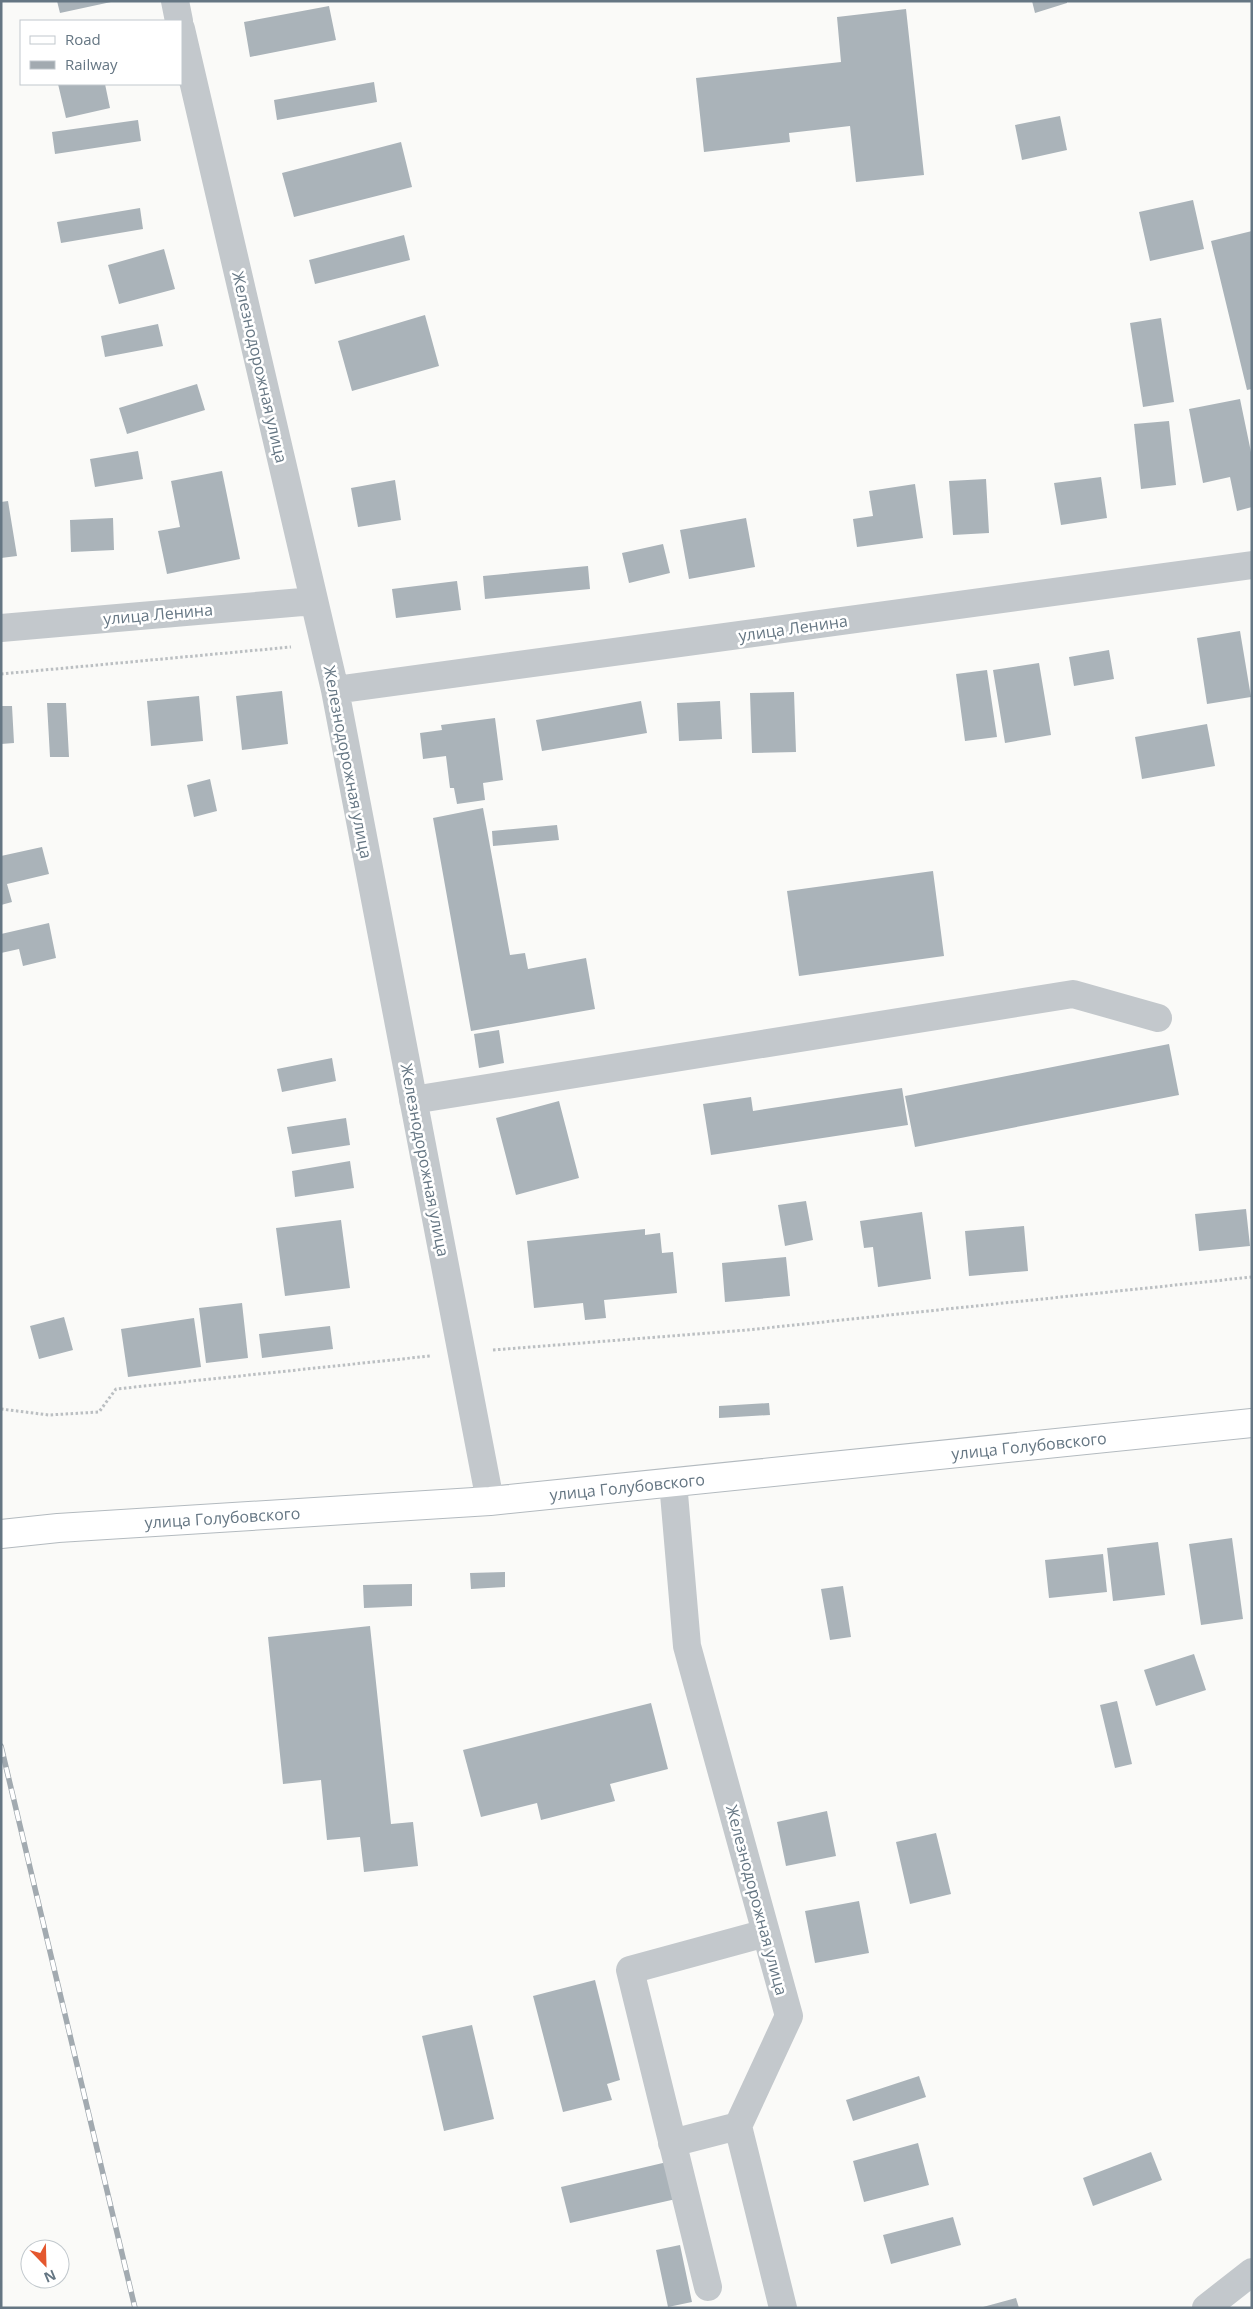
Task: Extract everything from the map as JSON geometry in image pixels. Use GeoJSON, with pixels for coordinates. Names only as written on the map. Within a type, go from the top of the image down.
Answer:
{"type":"FeatureCollection","features":[{"type":"Feature","properties":{"kind":"street"},"geometry":{"type":"LineString","coordinates":[[175,1],[180,20]]}},
{"type":"Feature","properties":{"kind":"street","name":"Железнодорожная улица"},"geometry":{"type":"LineString","coordinates":[[182,33],[335,690],[490,1501]]}},
{"type":"Feature","properties":{"kind":"street","name":"улица Ленина"},"geometry":{"type":"LineString","coordinates":[[335,690],[1252,565]]}},
{"type":"Feature","properties":{"kind":"street","name":"улица Ленина"},"geometry":{"type":"LineString","coordinates":[[1,628],[314,601]]}},
{"type":"Feature","properties":{"kind":"street"},"geometry":{"type":"LineString","coordinates":[[413,1100],[1073,994],[1158,1018]]}},
{"type":"Feature","properties":{"kind":"street","name":"улица Голубовского"},"geometry":{"type":"LineString","coordinates":[[1,1534],[58,1528],[490,1501],[1252,1423]]}},
{"type":"Feature","properties":{"kind":"street","name":"Железнодорожная улица"},"geometry":{"type":"LineString","coordinates":[[673,1482],[687,1646],[789,2016],[738,2126]]}},
{"type":"Feature","properties":{"kind":"street"},"geometry":{"type":"LineString","coordinates":[[708,2288],[630,1970],[766,1933]]}},
{"type":"Feature","properties":{"kind":"street"},"geometry":{"type":"LineString","coordinates":[[672,2143],[738,2126],[783,2308]]}},
{"type":"Feature","properties":{"kind":"street"},"geometry":{"type":"LineString","coordinates":[[1206,2308],[1252,2272]]}},
{"type":"Feature","properties":{"kind":"path"},"geometry":{"type":"LineString","coordinates":[[1,674],[228,651],[324,645]]}},
{"type":"Feature","properties":{"kind":"path"},"geometry":{"type":"LineString","coordinates":[[1,1409],[49,1415],[99,1412],[116,1389],[462,1353],[747,1330],[1252,1277]]}},
{"type":"Feature","properties":{"kind":"building"},"geometry":{"type":"Polygon","coordinates":[[[57,1],[111,1],[111,2],[60,13],[57,1]]]}},
{"type":"Feature","properties":{"kind":"building"},"geometry":{"type":"Polygon","coordinates":[[[1032,1],[1067,1],[1067,3],[1035,13],[1032,1]]]}},
{"type":"Feature","properties":{"kind":"building"},"geometry":{"type":"Polygon","coordinates":[[[329,6],[336,40],[250,57],[244,22],[329,6]]]}},
{"type":"Feature","properties":{"kind":"building"},"geometry":{"type":"Polygon","coordinates":[[[906,9],[924,175],[856,182],[850,126],[789,133],[790,142],[704,152],[696,78],[841,62],[837,17],[906,9]]]}},
{"type":"Feature","properties":{"kind":"building"},"geometry":{"type":"Polygon","coordinates":[[[374,82],[377,102],[277,120],[274,100],[374,82]]]}},
{"type":"Feature","properties":{"kind":"building"},"geometry":{"type":"Polygon","coordinates":[[[58,85],[105,85],[110,108],[66,118],[58,85]]]}},
{"type":"Feature","properties":{"kind":"building"},"geometry":{"type":"Polygon","coordinates":[[[1060,116],[1067,150],[1022,160],[1015,125],[1060,116]]]}},
{"type":"Feature","properties":{"kind":"building"},"geometry":{"type":"Polygon","coordinates":[[[138,120],[141,141],[55,154],[52,132],[138,120]]]}},
{"type":"Feature","properties":{"kind":"building"},"geometry":{"type":"Polygon","coordinates":[[[401,142],[412,187],[294,217],[282,173],[401,142]]]}},
{"type":"Feature","properties":{"kind":"building"},"geometry":{"type":"Polygon","coordinates":[[[1193,200],[1204,249],[1150,261],[1139,212],[1193,200]]]}},
{"type":"Feature","properties":{"kind":"building"},"geometry":{"type":"Polygon","coordinates":[[[140,208],[143,229],[61,243],[57,222],[140,208]]]}},
{"type":"Feature","properties":{"kind":"building"},"geometry":{"type":"Polygon","coordinates":[[[1252,231],[1252,389],[1247,390],[1211,241],[1252,231]]]}},
{"type":"Feature","properties":{"kind":"building"},"geometry":{"type":"Polygon","coordinates":[[[404,235],[410,260],[315,284],[309,260],[404,235]]]}},
{"type":"Feature","properties":{"kind":"building"},"geometry":{"type":"Polygon","coordinates":[[[164,249],[175,289],[119,304],[108,265],[164,249]]]}},
{"type":"Feature","properties":{"kind":"building"},"geometry":{"type":"Polygon","coordinates":[[[425,315],[439,366],[352,391],[338,341],[425,315]]]}},
{"type":"Feature","properties":{"kind":"building"},"geometry":{"type":"Polygon","coordinates":[[[1161,318],[1174,402],[1143,407],[1130,323],[1161,318]]]}},
{"type":"Feature","properties":{"kind":"building"},"geometry":{"type":"Polygon","coordinates":[[[158,324],[163,346],[105,357],[101,336],[158,324]]]}},
{"type":"Feature","properties":{"kind":"building"},"geometry":{"type":"Polygon","coordinates":[[[197,384],[205,410],[127,434],[119,408],[197,384]]]}},
{"type":"Feature","properties":{"kind":"building"},"geometry":{"type":"Polygon","coordinates":[[[1240,399],[1252,457],[1252,507],[1237,511],[1230,477],[1203,483],[1189,409],[1240,399]]]}},
{"type":"Feature","properties":{"kind":"building"},"geometry":{"type":"Polygon","coordinates":[[[1169,421],[1176,485],[1141,489],[1134,424],[1169,421]]]}},
{"type":"Feature","properties":{"kind":"building"},"geometry":{"type":"Polygon","coordinates":[[[138,451],[143,479],[95,487],[90,459],[138,451]]]}},
{"type":"Feature","properties":{"kind":"building"},"geometry":{"type":"Polygon","coordinates":[[[222,471],[240,559],[167,574],[158,531],[180,527],[171,481],[222,471]]]}},
{"type":"Feature","properties":{"kind":"building"},"geometry":{"type":"Polygon","coordinates":[[[1101,477],[1107,518],[1061,525],[1054,483],[1101,477]]]}},
{"type":"Feature","properties":{"kind":"building"},"geometry":{"type":"Polygon","coordinates":[[[986,479],[989,533],[953,535],[949,481],[986,479]]]}},
{"type":"Feature","properties":{"kind":"building"},"geometry":{"type":"Polygon","coordinates":[[[395,480],[401,520],[358,527],[351,488],[395,480]]]}},
{"type":"Feature","properties":{"kind":"building"},"geometry":{"type":"Polygon","coordinates":[[[915,484],[923,538],[857,547],[853,519],[873,516],[869,491],[915,484]]]}},
{"type":"Feature","properties":{"kind":"building"},"geometry":{"type":"Polygon","coordinates":[[[8,501],[17,556],[1,558],[1,502],[8,501]]]}},
{"type":"Feature","properties":{"kind":"building"},"geometry":{"type":"Polygon","coordinates":[[[113,518],[114,550],[71,552],[70,520],[113,518]]]}},
{"type":"Feature","properties":{"kind":"building"},"geometry":{"type":"Polygon","coordinates":[[[746,518],[755,567],[689,579],[680,530],[746,518]]]}},
{"type":"Feature","properties":{"kind":"building"},"geometry":{"type":"Polygon","coordinates":[[[663,544],[670,573],[629,583],[622,553],[663,544]]]}},
{"type":"Feature","properties":{"kind":"building"},"geometry":{"type":"Polygon","coordinates":[[[588,566],[590,589],[485,599],[483,576],[588,566]]]}},
{"type":"Feature","properties":{"kind":"building"},"geometry":{"type":"Polygon","coordinates":[[[457,581],[461,610],[396,618],[392,589],[457,581]]]}},
{"type":"Feature","properties":{"kind":"building"},"geometry":{"type":"Polygon","coordinates":[[[1240,631],[1251,697],[1207,704],[1197,638],[1240,631]]]}},
{"type":"Feature","properties":{"kind":"building"},"geometry":{"type":"Polygon","coordinates":[[[1109,650],[1114,679],[1074,686],[1069,657],[1109,650]]]}},
{"type":"Feature","properties":{"kind":"building"},"geometry":{"type":"Polygon","coordinates":[[[1039,663],[1051,735],[1005,743],[993,670],[1039,663]]]}},
{"type":"Feature","properties":{"kind":"building"},"geometry":{"type":"Polygon","coordinates":[[[987,670],[997,737],[965,741],[956,674],[987,670]]]}},
{"type":"Feature","properties":{"kind":"building"},"geometry":{"type":"Polygon","coordinates":[[[282,691],[288,744],[242,750],[236,696],[282,691]]]}},
{"type":"Feature","properties":{"kind":"building"},"geometry":{"type":"Polygon","coordinates":[[[794,692],[796,752],[752,753],[750,693],[794,692]]]}},
{"type":"Feature","properties":{"kind":"building"},"geometry":{"type":"Polygon","coordinates":[[[199,696],[203,741],[151,746],[147,701],[199,696]]]}},
{"type":"Feature","properties":{"kind":"building"},"geometry":{"type":"Polygon","coordinates":[[[641,701],[647,733],[542,751],[536,720],[641,701]]]}},
{"type":"Feature","properties":{"kind":"building"},"geometry":{"type":"Polygon","coordinates":[[[720,701],[722,739],[679,741],[677,703],[720,701]]]}},
{"type":"Feature","properties":{"kind":"building"},"geometry":{"type":"Polygon","coordinates":[[[47,703],[66,703],[69,757],[50,757],[47,703]]]}},
{"type":"Feature","properties":{"kind":"building"},"geometry":{"type":"Polygon","coordinates":[[[1,706],[12,706],[14,743],[1,744],[1,706]]]}},
{"type":"Feature","properties":{"kind":"building"},"geometry":{"type":"Polygon","coordinates":[[[495,718],[503,780],[483,783],[485,800],[457,804],[454,788],[450,788],[446,756],[423,759],[420,733],[442,730],[441,725],[495,718]]]}},
{"type":"Feature","properties":{"kind":"building"},"geometry":{"type":"Polygon","coordinates":[[[1207,724],[1215,766],[1142,779],[1135,737],[1207,724]]]}},
{"type":"Feature","properties":{"kind":"building"},"geometry":{"type":"Polygon","coordinates":[[[210,779],[217,811],[194,817],[187,785],[210,779]]]}},
{"type":"Feature","properties":{"kind":"building"},"geometry":{"type":"Polygon","coordinates":[[[483,808],[510,955],[525,953],[528,969],[586,958],[595,1009],[471,1031],[433,818],[483,808]]]}},
{"type":"Feature","properties":{"kind":"building"},"geometry":{"type":"Polygon","coordinates":[[[557,825],[559,840],[493,846],[492,831],[557,825]]]}},
{"type":"Feature","properties":{"kind":"building"},"geometry":{"type":"Polygon","coordinates":[[[42,847],[49,874],[7,884],[12,902],[1,905],[1,856],[42,847]]]}},
{"type":"Feature","properties":{"kind":"building"},"geometry":{"type":"Polygon","coordinates":[[[933,871],[944,956],[799,976],[787,891],[933,871]]]}},
{"type":"Feature","properties":{"kind":"building"},"geometry":{"type":"Polygon","coordinates":[[[49,923],[56,958],[23,966],[19,949],[1,953],[1,934],[49,923]]]}},
{"type":"Feature","properties":{"kind":"building"},"geometry":{"type":"Polygon","coordinates":[[[499,1030],[504,1063],[479,1068],[474,1034],[499,1030]]]}},
{"type":"Feature","properties":{"kind":"building"},"geometry":{"type":"Polygon","coordinates":[[[1169,1044],[1179,1095],[915,1147],[905,1096],[1169,1044]]]}},
{"type":"Feature","properties":{"kind":"building"},"geometry":{"type":"Polygon","coordinates":[[[332,1058],[336,1081],[282,1092],[277,1069],[332,1058]]]}},
{"type":"Feature","properties":{"kind":"building"},"geometry":{"type":"Polygon","coordinates":[[[902,1088],[908,1125],[711,1155],[703,1104],[751,1097],[753,1111],[902,1088]]]}},
{"type":"Feature","properties":{"kind":"building"},"geometry":{"type":"Polygon","coordinates":[[[559,1101],[579,1178],[516,1195],[496,1118],[559,1101]]]}},
{"type":"Feature","properties":{"kind":"building"},"geometry":{"type":"Polygon","coordinates":[[[346,1118],[350,1145],[292,1154],[287,1127],[346,1118]]]}},
{"type":"Feature","properties":{"kind":"building"},"geometry":{"type":"Polygon","coordinates":[[[350,1161],[354,1188],[295,1197],[292,1171],[350,1161]]]}},
{"type":"Feature","properties":{"kind":"building"},"geometry":{"type":"Polygon","coordinates":[[[806,1201],[813,1240],[785,1246],[778,1205],[806,1201]]]}},
{"type":"Feature","properties":{"kind":"building"},"geometry":{"type":"Polygon","coordinates":[[[1246,1209],[1250,1246],[1199,1251],[1195,1214],[1246,1209]]]}},
{"type":"Feature","properties":{"kind":"building"},"geometry":{"type":"Polygon","coordinates":[[[922,1212],[931,1279],[878,1287],[873,1247],[864,1248],[860,1221],[922,1212]]]}},
{"type":"Feature","properties":{"kind":"building"},"geometry":{"type":"Polygon","coordinates":[[[341,1220],[350,1288],[285,1296],[276,1228],[341,1220]]]}},
{"type":"Feature","properties":{"kind":"building"},"geometry":{"type":"Polygon","coordinates":[[[1024,1226],[1028,1271],[969,1276],[965,1231],[1024,1226]]]}},
{"type":"Feature","properties":{"kind":"building"},"geometry":{"type":"Polygon","coordinates":[[[645,1229],[645,1235],[660,1233],[662,1253],[673,1252],[677,1293],[604,1300],[606,1318],[585,1320],[583,1303],[534,1308],[527,1241],[645,1229]]]}},
{"type":"Feature","properties":{"kind":"building"},"geometry":{"type":"Polygon","coordinates":[[[786,1257],[790,1296],[725,1302],[722,1263],[786,1257]]]}},
{"type":"Feature","properties":{"kind":"building"},"geometry":{"type":"Polygon","coordinates":[[[242,1303],[248,1358],[206,1363],[199,1308],[242,1303]]]}},
{"type":"Feature","properties":{"kind":"building"},"geometry":{"type":"Polygon","coordinates":[[[64,1317],[73,1350],[39,1359],[30,1326],[64,1317]]]}},
{"type":"Feature","properties":{"kind":"building"},"geometry":{"type":"Polygon","coordinates":[[[194,1318],[201,1367],[128,1377],[121,1329],[194,1318]]]}},
{"type":"Feature","properties":{"kind":"building"},"geometry":{"type":"Polygon","coordinates":[[[330,1326],[333,1349],[262,1358],[259,1334],[330,1326]]]}},
{"type":"Feature","properties":{"kind":"building"},"geometry":{"type":"Polygon","coordinates":[[[769,1403],[770,1415],[719,1418],[719,1406],[769,1403]]]}},
{"type":"Feature","properties":{"kind":"building"},"geometry":{"type":"Polygon","coordinates":[[[1232,1538],[1243,1619],[1201,1625],[1189,1544],[1232,1538]]]}},
{"type":"Feature","properties":{"kind":"building"},"geometry":{"type":"Polygon","coordinates":[[[1158,1542],[1165,1595],[1113,1601],[1107,1548],[1158,1542]]]}},
{"type":"Feature","properties":{"kind":"building"},"geometry":{"type":"Polygon","coordinates":[[[1103,1554],[1107,1592],[1049,1598],[1045,1560],[1103,1554]]]}},
{"type":"Feature","properties":{"kind":"building"},"geometry":{"type":"Polygon","coordinates":[[[505,1572],[505,1587],[471,1589],[470,1573],[505,1572]]]}},
{"type":"Feature","properties":{"kind":"building"},"geometry":{"type":"Polygon","coordinates":[[[412,1584],[412,1606],[364,1608],[363,1585],[412,1584]]]}},
{"type":"Feature","properties":{"kind":"building"},"geometry":{"type":"Polygon","coordinates":[[[843,1586],[851,1637],[830,1640],[821,1589],[843,1586]]]}},
{"type":"Feature","properties":{"kind":"building"},"geometry":{"type":"Polygon","coordinates":[[[370,1626],[391,1824],[413,1822],[418,1866],[364,1872],[360,1837],[327,1840],[321,1780],[283,1784],[268,1637],[370,1626]]]}},
{"type":"Feature","properties":{"kind":"building"},"geometry":{"type":"Polygon","coordinates":[[[1194,1654],[1206,1690],[1156,1706],[1144,1670],[1194,1654]]]}},
{"type":"Feature","properties":{"kind":"building"},"geometry":{"type":"Polygon","coordinates":[[[1117,1701],[1132,1764],[1115,1768],[1100,1705],[1117,1701]]]}},
{"type":"Feature","properties":{"kind":"building"},"geometry":{"type":"Polygon","coordinates":[[[651,1703],[668,1769],[610,1784],[615,1801],[541,1820],[537,1803],[481,1817],[463,1750],[651,1703]]]}},
{"type":"Feature","properties":{"kind":"building"},"geometry":{"type":"Polygon","coordinates":[[[827,1811],[836,1856],[786,1866],[777,1822],[827,1811]]]}},
{"type":"Feature","properties":{"kind":"building"},"geometry":{"type":"Polygon","coordinates":[[[936,1833],[951,1894],[910,1904],[896,1842],[936,1833]]]}},
{"type":"Feature","properties":{"kind":"building"},"geometry":{"type":"Polygon","coordinates":[[[859,1901],[869,1953],[815,1963],[805,1911],[859,1901]]]}},
{"type":"Feature","properties":{"kind":"building"},"geometry":{"type":"Polygon","coordinates":[[[595,1980],[620,2080],[607,2084],[612,2100],[563,2112],[533,1996],[595,1980]]]}},
{"type":"Feature","properties":{"kind":"building"},"geometry":{"type":"Polygon","coordinates":[[[472,2025],[494,2119],[444,2131],[422,2036],[472,2025]]]}},
{"type":"Feature","properties":{"kind":"building"},"geometry":{"type":"Polygon","coordinates":[[[919,2076],[926,2097],[853,2121],[846,2100],[919,2076]]]}},
{"type":"Feature","properties":{"kind":"building"},"geometry":{"type":"Polygon","coordinates":[[[918,2143],[929,2185],[864,2202],[853,2161],[918,2143]]]}},
{"type":"Feature","properties":{"kind":"building"},"geometry":{"type":"Polygon","coordinates":[[[1151,2152],[1162,2180],[1093,2206],[1083,2178],[1151,2152]]]}},
{"type":"Feature","properties":{"kind":"building"},"geometry":{"type":"Polygon","coordinates":[[[667,2162],[676,2199],[570,2223],[561,2187],[667,2162]]]}},
{"type":"Feature","properties":{"kind":"building"},"geometry":{"type":"Polygon","coordinates":[[[953,2217],[961,2245],[891,2264],[883,2235],[953,2217]]]}},
{"type":"Feature","properties":{"kind":"building"},"geometry":{"type":"Polygon","coordinates":[[[680,2245],[692,2302],[668,2307],[656,2250],[680,2245]]]}},
{"type":"Feature","properties":{"kind":"building"},"geometry":{"type":"Polygon","coordinates":[[[1016,2298],[1019,2308],[983,2308],[983,2307],[1016,2298]]]}},
{"type":"Feature","properties":{"kind":"railway"},"geometry":{"type":"LineString","coordinates":[[1,1746],[135,2308]]}}]}
